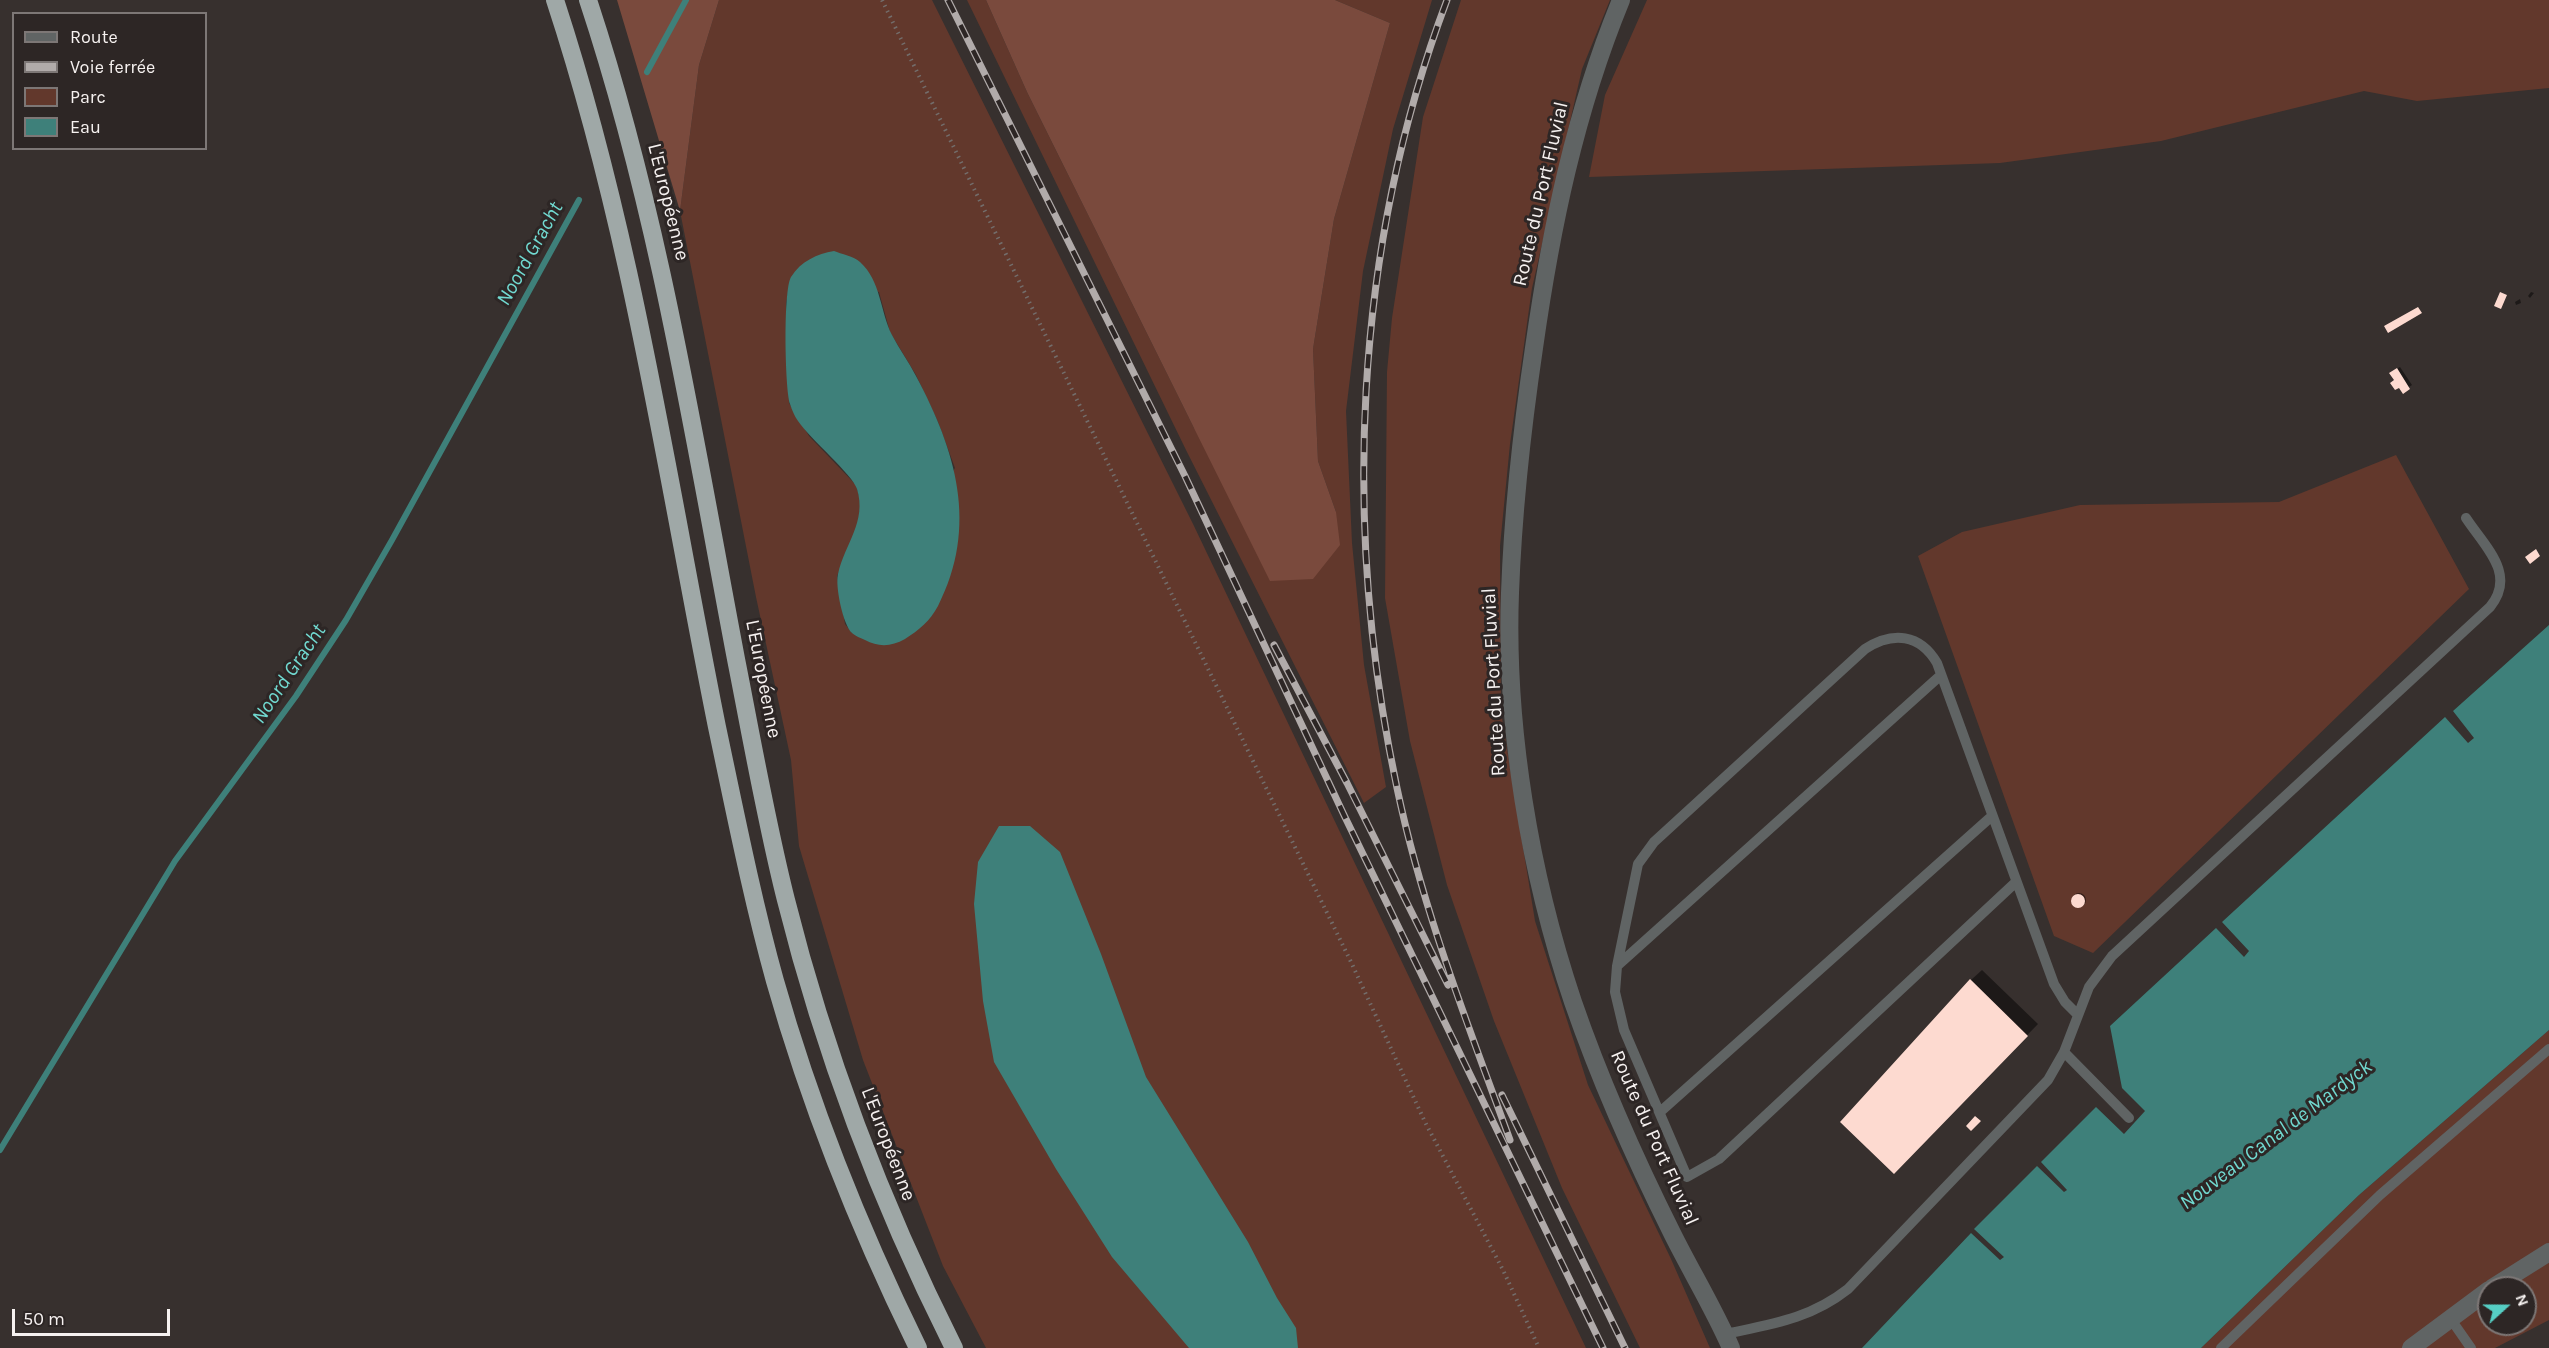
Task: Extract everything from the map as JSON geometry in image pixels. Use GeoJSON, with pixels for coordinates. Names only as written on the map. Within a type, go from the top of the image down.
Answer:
{"type":"FeatureCollection","features":[{"type":"Feature","properties":{"kind":"highway"},"geometry":{"type":"LineString","coordinates":[[555,0],[595,132],[623,246],[730,790],[775,981],[806,1082],[842,1178],[868,1243],[918,1348]]}},
{"type":"Feature","properties":{"kind":"highway","name":"L'Européenne"},"geometry":{"type":"LineString","coordinates":[[588,0],[613,77],[649,213],[760,781],[800,951],[832,1058],[874,1175],[954,1348]]}},
{"type":"Feature","properties":{"kind":"street","name":"Route du Port Fluvial"},"geometry":{"type":"LineString","coordinates":[[1621,0],[1597,62],[1573,141],[1554,223],[1539,312],[1523,425],[1515,505],[1510,595],[1514,708],[1520,770],[1530,833],[1547,912],[1572,998],[1603,1085],[1629,1145],[1728,1341]]}},
{"type":"Feature","properties":{"kind":"street"},"geometry":{"type":"LineString","coordinates":[[2511,1276],[2549,1252]]}},
{"type":"Feature","properties":{"kind":"street"},"geometry":{"type":"LineString","coordinates":[[2410,1348],[2477,1299]]}},
{"type":"Feature","properties":{"kind":"lane"},"geometry":{"type":"LineString","coordinates":[[1728,1341],[1801,1317],[1825,1306],[1848,1289],[2038,1092],[2055,1070],[2064,1052],[2094,977],[2112,956],[2494,602],[2500,591],[2501,572],[2466,518]]}},
{"type":"Feature","properties":{"kind":"lane"},"geometry":{"type":"LineString","coordinates":[[2016,882],[1712,1164],[1687,1177],[1620,1017],[1615,992],[1617,966],[1638,864],[1646,850],[1865,649],[1886,639],[1908,639],[1927,649],[1941,675],[2054,984],[2065,1002],[2078,1015]]}},
{"type":"Feature","properties":{"kind":"lane"},"geometry":{"type":"LineString","coordinates":[[1617,966],[1941,675]]}},
{"type":"Feature","properties":{"kind":"lane"},"geometry":{"type":"LineString","coordinates":[[1660,1112],[1992,816]]}},
{"type":"Feature","properties":{"kind":"lane"},"geometry":{"type":"LineString","coordinates":[[2221,1348],[2380,1195],[2549,1048]]}},
{"type":"Feature","properties":{"kind":"lane"},"geometry":{"type":"LineString","coordinates":[[2064,1052],[2129,1118]]}},
{"type":"Feature","properties":{"kind":"lane"},"geometry":{"type":"LineString","coordinates":[[2450,1318],[2471,1348]]}},
{"type":"Feature","properties":{"kind":"path"},"geometry":{"type":"LineString","coordinates":[[882,0],[1351,962],[1425,1122],[1503,1270],[1539,1348]]}},
{"type":"Feature","properties":{"kind":"green space"},"geometry":{"type":"Polygon","coordinates":[[[719,0],[932,0],[1194,526],[1586,1348],[986,1348],[943,1266],[863,1060],[799,846],[791,760],[756,597],[680,211],[699,65],[719,0]],[[791,278],[786,303],[789,403],[809,436],[856,485],[861,503],[858,527],[837,576],[845,624],[852,633],[955,468],[938,422],[916,375],[890,332],[879,292],[791,278]]]}},
{"type":"Feature","properties":{"kind":"green space"},"geometry":{"type":"Polygon","coordinates":[[[967,0],[986,0],[1027,92],[1194,428],[1336,512],[1318,461],[1313,349],[1334,219],[1390,23],[1335,0],[1432,0],[1393,129],[1363,271],[1346,411],[1352,543],[1364,665],[1386,787],[1364,803],[1186,450],[967,0]]]}},
{"type":"Feature","properties":{"kind":"green space"},"geometry":{"type":"Polygon","coordinates":[[[1461,0],[1610,0],[1582,69],[1532,288],[1510,444],[1500,546],[1501,712],[1535,921],[1588,1085],[1671,1259],[1710,1348],[1640,1348],[1562,1188],[1494,1021],[1447,885],[1410,741],[1385,598],[1387,372],[1392,318],[1423,117],[1461,0]]]}},
{"type":"Feature","properties":{"kind":"green space"},"geometry":{"type":"Polygon","coordinates":[[[1647,0],[2549,0],[2549,88],[2417,101],[2364,91],[2161,141],[2000,163],[1589,177],[1605,95],[1647,0]]]}},
{"type":"Feature","properties":{"kind":"green space"},"geometry":{"type":"Polygon","coordinates":[[[2396,455],[2469,589],[2093,953],[2054,936],[1918,556],[1962,532],[2080,505],[2279,502],[2396,455]]]}},
{"type":"Feature","properties":{"kind":"green space"},"geometry":{"type":"Polygon","coordinates":[[[2549,1030],[2549,1320],[2537,1326],[2537,1276],[2477,1276],[2477,1336],[2518,1336],[2495,1348],[2201,1348],[2359,1195],[2549,1030]]]}},
{"type":"Feature","properties":{"kind":"shaded area"},"geometry":{"type":"Polygon","coordinates":[[[617,0],[719,0],[699,65],[680,211],[617,0]]]}},
{"type":"Feature","properties":{"kind":"shaded area"},"geometry":{"type":"Polygon","coordinates":[[[986,0],[1335,0],[1390,23],[1334,219],[1313,349],[1318,461],[1336,512],[1340,545],[1313,579],[1270,581],[1027,92],[986,0]]]}},
{"type":"Feature","properties":{"kind":"water"},"geometry":{"type":"Polygon","coordinates":[[[834,251],[857,260],[872,278],[892,335],[916,376],[942,432],[957,489],[960,518],[957,547],[950,576],[938,606],[919,629],[900,642],[890,645],[875,644],[856,636],[846,622],[840,605],[837,580],[857,522],[859,501],[857,489],[848,475],[798,421],[788,394],[786,319],[788,286],[791,277],[810,259],[834,251]]]}},
{"type":"Feature","properties":{"kind":"water","name":"Nouveau Canal de Mardyck"},"geometry":{"type":"Polygon","coordinates":[[[2549,625],[2549,1030],[2359,1195],[2201,1348],[1862,1348],[1971,1233],[2000,1260],[2004,1257],[1974,1229],[2037,1166],[2064,1192],[2067,1190],[2041,1162],[2096,1107],[2124,1134],[2145,1111],[2122,1088],[2110,1026],[2216,928],[2244,957],[2249,951],[2222,922],[2445,717],[2468,743],[2474,738],[2453,711],[2549,625]]]}},
{"type":"Feature","properties":{"kind":"water"},"geometry":{"type":"Polygon","coordinates":[[[999,826],[1030,826],[1060,852],[1101,954],[1146,1077],[1248,1242],[1277,1298],[1296,1328],[1298,1348],[1189,1348],[1112,1257],[1056,1169],[994,1062],[983,1001],[974,904],[978,862],[999,826]]]}},
{"type":"Feature","properties":{"kind":"building"},"geometry":{"type":"Polygon","coordinates":[[[2500,292],[2507,295],[2501,309],[2494,306],[2500,292]]]}},
{"type":"Feature","properties":{"kind":"building"},"geometry":{"type":"Polygon","coordinates":[[[2418,307],[2422,313],[2388,333],[2384,326],[2418,307]]]}},
{"type":"Feature","properties":{"kind":"building"},"geometry":{"type":"Polygon","coordinates":[[[2397,368],[2410,389],[2403,394],[2399,388],[2395,390],[2390,383],[2394,380],[2389,373],[2397,368]]]}},
{"type":"Feature","properties":{"kind":"building"},"geometry":{"type":"Polygon","coordinates":[[[2536,549],[2540,556],[2530,564],[2525,557],[2536,549]]]}},
{"type":"Feature","properties":{"kind":"building"},"geometry":{"type":"Polygon","coordinates":[[[2075,894],[2081,894],[2085,901],[2081,908],[2075,908],[2071,904],[2071,898],[2075,894]]]}},
{"type":"Feature","properties":{"kind":"building"},"geometry":{"type":"Polygon","coordinates":[[[1970,979],[2028,1036],[1894,1174],[1840,1122],[1970,979]]]}},
{"type":"Feature","properties":{"kind":"building"},"geometry":{"type":"Polygon","coordinates":[[[1975,1116],[1981,1121],[1971,1131],[1966,1126],[1975,1116]]]}},
{"type":"Feature","properties":{"kind":"waterway","name":"Noord Gracht"},"geometry":{"type":"LineString","coordinates":[[647,72],[686,0]]}},
{"type":"Feature","properties":{"kind":"waterway","name":"Noord Gracht"},"geometry":{"type":"LineString","coordinates":[[0,1150],[175,861],[296,696],[346,620],[579,200]]}},
{"type":"Feature","properties":{"kind":"railway"},"geometry":{"type":"LineString","coordinates":[[948,0],[1185,476],[1344,815],[1603,1348]]}},
{"type":"Feature","properties":{"kind":"railway"},"geometry":{"type":"LineString","coordinates":[[1447,0],[1416,95],[1392,192],[1375,290],[1366,390],[1364,491],[1368,591],[1380,690],[1407,833],[1447,966],[1510,1140]]}},
{"type":"Feature","properties":{"kind":"railway"},"geometry":{"type":"LineString","coordinates":[[1274,645],[1347,783],[1448,985]]}},
{"type":"Feature","properties":{"kind":"railway"},"geometry":{"type":"LineString","coordinates":[[1502,1095],[1625,1348]]}}]}
